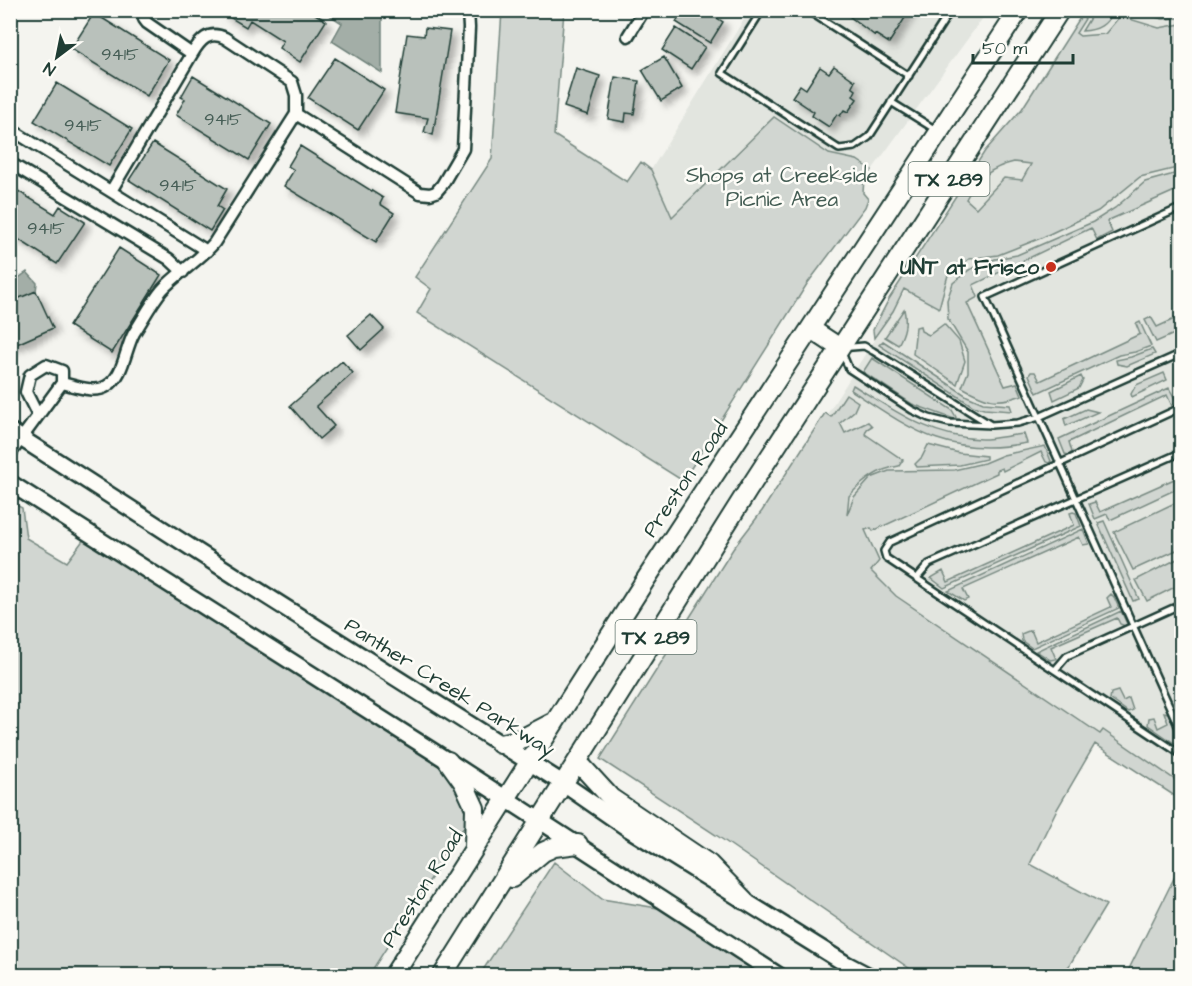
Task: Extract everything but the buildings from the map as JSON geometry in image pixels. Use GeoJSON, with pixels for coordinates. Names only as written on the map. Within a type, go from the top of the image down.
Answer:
{"type":"FeatureCollection","features":[{"type":"Feature","properties":{"kind":"main road","name":"Preston Road"},"geometry":{"type":"LineString","coordinates":[[393,975],[646,579],[1019,10]]}},
{"type":"Feature","properties":{"kind":"main road","name":"TX 289"},"geometry":{"type":"LineString","coordinates":[[442,975],[748,490],[1060,10]]}},
{"type":"Feature","properties":{"kind":"main road"},"geometry":{"type":"LineString","coordinates":[[811,329],[840,348]]}},
{"type":"Feature","properties":{"kind":"main road","name":"Panther Creek Parkway"},"geometry":{"type":"LineString","coordinates":[[16,434],[564,784],[629,829],[846,964],[869,975]]}},
{"type":"Feature","properties":{"kind":"main road"},"geometry":{"type":"LineString","coordinates":[[10,483],[448,760],[779,975]]}},
{"type":"Feature","properties":{"kind":"main road"},"geometry":{"type":"LineString","coordinates":[[500,744],[532,735],[556,720]]}},
{"type":"Feature","properties":{"kind":"main road"},"geometry":{"type":"LineString","coordinates":[[448,760],[463,782],[475,808],[474,848]]}},
{"type":"Feature","properties":{"kind":"main road"},"geometry":{"type":"LineString","coordinates":[[578,762],[610,798],[709,864],[744,900]]}},
{"type":"Feature","properties":{"kind":"main road"},"geometry":{"type":"LineString","coordinates":[[495,893],[543,852],[554,847],[578,844]]}},
{"type":"Feature","properties":{"kind":"street"},"geometry":{"type":"LineString","coordinates":[[145,10],[144,16],[147,23],[192,54]]}},
{"type":"Feature","properties":{"kind":"street"},"geometry":{"type":"LineString","coordinates":[[296,114],[420,193],[436,192],[463,149],[470,28],[468,10]]}},
{"type":"Feature","properties":{"kind":"street"},"geometry":{"type":"LineString","coordinates":[[628,36],[644,10]]}},
{"type":"Feature","properties":{"kind":"street"},"geometry":{"type":"LineString","coordinates":[[62,383],[96,390],[112,382],[134,334],[162,290],[207,251],[296,114],[296,95],[292,82],[222,36],[211,35],[202,39],[111,191]]}},
{"type":"Feature","properties":{"kind":"street"},"geometry":{"type":"LineString","coordinates":[[10,140],[15,132],[207,251]]}},
{"type":"Feature","properties":{"kind":"street"},"geometry":{"type":"LineString","coordinates":[[10,163],[169,259],[183,272]]}},
{"type":"Feature","properties":{"kind":"street"},"geometry":{"type":"LineString","coordinates":[[10,454],[16,434],[38,416],[62,383],[62,370],[46,365],[30,375],[26,392],[38,416]]}},
{"type":"Feature","properties":{"kind":"lane"},"geometry":{"type":"LineString","coordinates":[[762,10],[722,72],[839,149],[855,147],[869,137],[951,10]]}},
{"type":"Feature","properties":{"kind":"lane"},"geometry":{"type":"LineString","coordinates":[[807,10],[909,76]]}},
{"type":"Feature","properties":{"kind":"lane"},"geometry":{"type":"LineString","coordinates":[[891,102],[940,133]]}},
{"type":"Feature","properties":{"kind":"lane"},"geometry":{"type":"LineString","coordinates":[[1182,207],[985,297],[1182,734]]}},
{"type":"Feature","properties":{"kind":"lane"},"geometry":{"type":"LineString","coordinates":[[991,425],[864,345],[840,348],[849,369],[912,410],[928,418],[949,423],[991,425],[1018,423],[1039,417],[1182,353]]}},
{"type":"Feature","properties":{"kind":"lane"},"geometry":{"type":"LineString","coordinates":[[1182,407],[890,542],[884,551],[886,558],[1182,755]]}},
{"type":"Feature","properties":{"kind":"lane"},"geometry":{"type":"LineString","coordinates":[[917,578],[929,564],[1182,452]]}},
{"type":"Feature","properties":{"kind":"lane"},"geometry":{"type":"LineString","coordinates":[[1056,670],[1067,656],[1182,604]]}},
{"type":"Feature","properties":{"kind":"shaded area"},"geometry":{"type":"Polygon","coordinates":[[[323,11],[382,11],[382,73],[332,41],[342,23],[323,11]]]}},
{"type":"Feature","properties":{"kind":"shaded area"},"geometry":{"type":"Polygon","coordinates":[[[749,11],[988,11],[872,170],[857,160],[830,154],[672,217],[651,170],[749,11]]]}},
{"type":"Feature","properties":{"kind":"shaded area","name":"UNT at Frisco"},"geometry":{"type":"Polygon","coordinates":[[[1083,11],[1181,11],[1181,800],[758,523],[1083,11]]]}},
{"type":"Feature","properties":{"kind":"shaded area"},"geometry":{"type":"Polygon","coordinates":[[[27,272],[37,283],[36,291],[25,296],[10,308],[10,279],[17,279],[27,272]]]}},
{"type":"Feature","properties":{"kind":"green space"},"geometry":{"type":"Polygon","coordinates":[[[1085,10],[1090,11],[1076,33],[1080,36],[1105,34],[1120,16],[1159,28],[1181,24],[1181,167],[1140,177],[1098,211],[1041,238],[998,255],[969,259],[948,275],[939,308],[904,289],[893,311],[874,338],[873,330],[889,299],[985,151],[1022,109],[1085,10]],[[1014,162],[999,167],[980,180],[966,199],[976,208],[1004,178],[1022,180],[1031,164],[1014,162]]]}},
{"type":"Feature","properties":{"kind":"green space","name":"Shops at Creekside Picnic Area"},"geometry":{"type":"Polygon","coordinates":[[[502,11],[564,11],[554,135],[627,182],[641,162],[651,170],[672,217],[774,117],[829,154],[857,160],[872,170],[864,178],[863,193],[868,199],[865,207],[807,284],[683,481],[417,313],[431,289],[415,277],[492,159],[502,11]]]}},
{"type":"Feature","properties":{"kind":"green space"},"geometry":{"type":"Polygon","coordinates":[[[1094,11],[1114,11],[1101,26],[1082,31],[1094,11]]]}},
{"type":"Feature","properties":{"kind":"green space"},"geometry":{"type":"Polygon","coordinates":[[[1129,11],[1162,13],[1181,11],[1181,18],[1163,19],[1129,11]]]}},
{"type":"Feature","properties":{"kind":"green space"},"geometry":{"type":"Polygon","coordinates":[[[1181,174],[1181,196],[1177,190],[1107,221],[1112,232],[1097,240],[1091,228],[973,285],[978,297],[967,303],[1005,386],[1017,383],[1022,395],[1005,400],[991,400],[962,387],[968,372],[968,352],[948,319],[947,300],[953,283],[969,270],[995,259],[1017,255],[1093,222],[1115,208],[1145,182],[1181,174]]]}},
{"type":"Feature","properties":{"kind":"green space"},"geometry":{"type":"Polygon","coordinates":[[[904,309],[905,327],[898,345],[885,337],[904,309]]]}},
{"type":"Feature","properties":{"kind":"green space"},"geometry":{"type":"Polygon","coordinates":[[[1181,316],[1181,331],[1156,342],[1145,320],[1151,317],[1157,327],[1181,316]]]}},
{"type":"Feature","properties":{"kind":"green space"},"geometry":{"type":"Polygon","coordinates":[[[1140,322],[1151,346],[1119,355],[1037,393],[1029,375],[1031,372],[1035,372],[1040,381],[1140,334],[1136,324],[1140,322]]]}},
{"type":"Feature","properties":{"kind":"green space"},"geometry":{"type":"Polygon","coordinates":[[[944,324],[959,341],[965,361],[957,384],[913,354],[916,327],[920,326],[921,331],[929,335],[944,324]]]}},
{"type":"Feature","properties":{"kind":"green space"},"geometry":{"type":"Polygon","coordinates":[[[883,341],[967,396],[983,403],[1010,405],[1012,411],[973,406],[879,345],[883,341]]]}},
{"type":"Feature","properties":{"kind":"green space"},"geometry":{"type":"Polygon","coordinates":[[[1152,349],[1155,354],[1127,366],[1117,364],[1116,360],[1152,349]]]}},
{"type":"Feature","properties":{"kind":"green space"},"geometry":{"type":"Polygon","coordinates":[[[872,358],[952,410],[956,417],[954,419],[912,404],[863,372],[872,358]]]}},
{"type":"Feature","properties":{"kind":"green space"},"geometry":{"type":"Polygon","coordinates":[[[1164,373],[1167,380],[1132,397],[1131,394],[1136,385],[1164,373]]]}},
{"type":"Feature","properties":{"kind":"green space"},"geometry":{"type":"Polygon","coordinates":[[[1081,376],[1083,380],[1079,388],[1054,400],[1051,391],[1081,376]]]}},
{"type":"Feature","properties":{"kind":"green space"},"geometry":{"type":"Polygon","coordinates":[[[853,385],[914,421],[946,434],[982,439],[1024,434],[1027,443],[1000,447],[953,444],[913,429],[894,418],[851,390],[853,385]]]}},
{"type":"Feature","properties":{"kind":"green space"},"geometry":{"type":"Polygon","coordinates":[[[1169,388],[1178,404],[1172,406],[1167,395],[1069,442],[1072,452],[1069,455],[1065,454],[1059,439],[1169,388]]]}},
{"type":"Feature","properties":{"kind":"green space"},"geometry":{"type":"Polygon","coordinates":[[[846,394],[858,402],[854,411],[840,423],[845,433],[868,422],[872,426],[865,434],[903,460],[899,466],[878,473],[866,480],[855,490],[849,496],[847,515],[854,497],[871,478],[889,471],[954,470],[984,463],[1003,455],[1045,446],[1051,461],[1049,463],[1046,462],[1041,452],[1003,471],[1002,468],[997,470],[997,473],[873,531],[871,528],[865,530],[879,561],[871,571],[896,596],[1100,734],[1103,730],[1181,784],[1181,800],[1095,744],[1056,811],[1030,864],[1106,905],[1069,966],[1056,975],[1014,975],[997,969],[991,975],[919,975],[716,835],[600,759],[733,549],[762,511],[825,413],[831,417],[846,394]]]}},
{"type":"Feature","properties":{"kind":"green space"},"geometry":{"type":"Polygon","coordinates":[[[1086,409],[1098,412],[1066,426],[1064,419],[1086,409]]]}},
{"type":"Feature","properties":{"kind":"green space"},"geometry":{"type":"Polygon","coordinates":[[[928,445],[959,453],[986,456],[986,459],[960,465],[917,467],[915,464],[922,457],[928,445]]]}},
{"type":"Feature","properties":{"kind":"green space"},"geometry":{"type":"Polygon","coordinates":[[[1181,476],[1181,487],[1110,520],[1107,514],[1095,519],[1089,504],[1095,502],[1100,512],[1181,476]]]}},
{"type":"Feature","properties":{"kind":"green space"},"geometry":{"type":"Polygon","coordinates":[[[1181,500],[1181,548],[1133,570],[1114,532],[1181,500]]]}},
{"type":"Feature","properties":{"kind":"green space"},"geometry":{"type":"Polygon","coordinates":[[[10,502],[22,508],[26,538],[67,562],[84,539],[487,791],[369,975],[11,975],[10,502]]]}},
{"type":"Feature","properties":{"kind":"green space"},"geometry":{"type":"Polygon","coordinates":[[[1070,513],[1076,513],[1081,526],[944,588],[931,578],[943,571],[948,582],[1074,525],[1070,513]]]}},
{"type":"Feature","properties":{"kind":"green space"},"geometry":{"type":"Polygon","coordinates":[[[1104,521],[1139,599],[1133,601],[1098,523],[1104,521]]]}},
{"type":"Feature","properties":{"kind":"green space"},"geometry":{"type":"Polygon","coordinates":[[[1083,529],[1089,544],[1083,545],[1079,537],[963,589],[968,599],[964,601],[948,591],[1083,529]]]}},
{"type":"Feature","properties":{"kind":"green space"},"geometry":{"type":"Polygon","coordinates":[[[1181,557],[1181,584],[1147,601],[1136,580],[1181,557]]]}},
{"type":"Feature","properties":{"kind":"green space"},"geometry":{"type":"Polygon","coordinates":[[[1111,594],[1119,608],[1032,648],[1022,641],[1021,634],[1031,630],[1036,642],[1111,607],[1107,598],[1111,594]]]}},
{"type":"Feature","properties":{"kind":"green space"},"geometry":{"type":"Polygon","coordinates":[[[1121,611],[1127,624],[1125,626],[1120,624],[1117,618],[1051,647],[1056,659],[1050,660],[1036,651],[1121,611]]]}},
{"type":"Feature","properties":{"kind":"green space"},"geometry":{"type":"Polygon","coordinates":[[[1118,691],[1123,701],[1129,698],[1133,710],[1128,712],[1110,699],[1111,693],[1118,691]]]}},
{"type":"Feature","properties":{"kind":"green space"},"geometry":{"type":"Polygon","coordinates":[[[1164,712],[1168,713],[1178,742],[1174,743],[1148,725],[1149,718],[1154,717],[1158,728],[1168,723],[1164,712]]]}},
{"type":"Feature","properties":{"kind":"green space"},"geometry":{"type":"Polygon","coordinates":[[[554,862],[602,899],[676,911],[778,976],[479,976],[554,862]]]}},
{"type":"Feature","properties":{"kind":"green space"},"geometry":{"type":"Polygon","coordinates":[[[1181,864],[1181,975],[1126,975],[1181,864]]]}},
{"type":"Feature","properties":{"kind":"place","name":"UNT at Frisco"},"geometry":{"type":"Point","coordinates":[1051,267]}}]}
